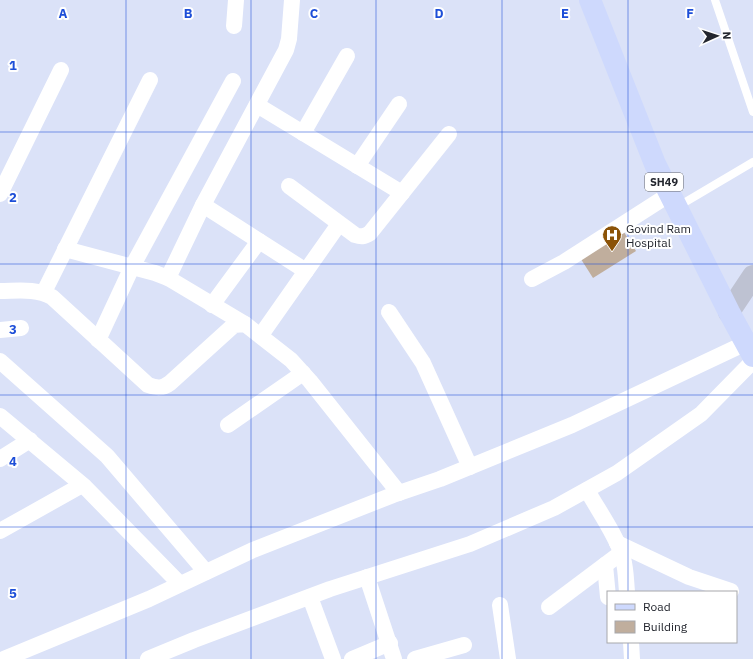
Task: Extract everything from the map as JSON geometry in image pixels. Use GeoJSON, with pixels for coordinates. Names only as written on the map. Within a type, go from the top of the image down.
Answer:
{"type":"FeatureCollection","features":[{"type":"Feature","properties":{"kind":"main road","name":"SH49"},"geometry":{"type":"LineString","coordinates":[[590,0],[655,164],[751,353]]}},
{"type":"Feature","properties":{"kind":"street"},"geometry":{"type":"LineString","coordinates":[[234,26],[236,0]]}},
{"type":"Feature","properties":{"kind":"street"},"geometry":{"type":"LineString","coordinates":[[168,278],[203,205],[286,50],[289,39],[292,0]]}},
{"type":"Feature","properties":{"kind":"street"},"geometry":{"type":"LineString","coordinates":[[303,133],[347,56]]}},
{"type":"Feature","properties":{"kind":"street"},"geometry":{"type":"LineString","coordinates":[[0,194],[60,70]]}},
{"type":"Feature","properties":{"kind":"street"},"geometry":{"type":"LineString","coordinates":[[44,292],[150,80]]}},
{"type":"Feature","properties":{"kind":"street"},"geometry":{"type":"LineString","coordinates":[[98,340],[132,267],[233,81]]}},
{"type":"Feature","properties":{"kind":"street"},"geometry":{"type":"LineString","coordinates":[[357,166],[400,104]]}},
{"type":"Feature","properties":{"kind":"street"},"geometry":{"type":"LineString","coordinates":[[257,106],[402,193]]}},
{"type":"Feature","properties":{"kind":"street"},"geometry":{"type":"LineString","coordinates":[[289,186],[355,235],[361,237],[366,236],[370,233],[449,134]]}},
{"type":"Feature","properties":{"kind":"street"},"geometry":{"type":"LineString","coordinates":[[532,279],[673,201]]}},
{"type":"Feature","properties":{"kind":"street"},"geometry":{"type":"LineString","coordinates":[[203,205],[306,271]]}},
{"type":"Feature","properties":{"kind":"street"},"geometry":{"type":"LineString","coordinates":[[260,336],[339,224]]}},
{"type":"Feature","properties":{"kind":"street"},"geometry":{"type":"LineString","coordinates":[[212,305],[259,241]]}},
{"type":"Feature","properties":{"kind":"street"},"geometry":{"type":"LineString","coordinates":[[65,249],[156,273],[168,278],[245,324],[291,360],[303,373],[399,493]]}},
{"type":"Feature","properties":{"kind":"street"},"geometry":{"type":"LineString","coordinates":[[729,312],[753,276]]}},
{"type":"Feature","properties":{"kind":"street"},"geometry":{"type":"LineString","coordinates":[[0,291],[44,292],[52,297],[148,385],[157,388],[165,387],[170,383],[234,325],[245,324]]}},
{"type":"Feature","properties":{"kind":"street"},"geometry":{"type":"LineString","coordinates":[[389,312],[422,363],[470,467]]}},
{"type":"Feature","properties":{"kind":"street"},"geometry":{"type":"LineString","coordinates":[[0,330],[21,328]]}},
{"type":"Feature","properties":{"kind":"street"},"geometry":{"type":"LineString","coordinates":[[4,659],[149,599],[253,550],[399,493],[440,479],[751,353]]}},
{"type":"Feature","properties":{"kind":"street"},"geometry":{"type":"LineString","coordinates":[[148,659],[194,640],[310,597],[470,544],[554,508],[617,473],[701,414],[751,353]]}},
{"type":"Feature","properties":{"kind":"street"},"geometry":{"type":"LineString","coordinates":[[0,360],[107,456],[206,572]]}},
{"type":"Feature","properties":{"kind":"street"},"geometry":{"type":"LineString","coordinates":[[228,425],[303,373]]}},
{"type":"Feature","properties":{"kind":"street"},"geometry":{"type":"LineString","coordinates":[[0,416],[82,484],[180,584]]}},
{"type":"Feature","properties":{"kind":"street"},"geometry":{"type":"LineString","coordinates":[[0,459],[30,440]]}},
{"type":"Feature","properties":{"kind":"street"},"geometry":{"type":"LineString","coordinates":[[0,531],[82,484]]}},
{"type":"Feature","properties":{"kind":"street"},"geometry":{"type":"LineString","coordinates":[[587,490],[619,548],[626,573],[627,591]]}},
{"type":"Feature","properties":{"kind":"street"},"geometry":{"type":"LineString","coordinates":[[550,607],[605,565],[619,548]]}},
{"type":"Feature","properties":{"kind":"street"},"geometry":{"type":"LineString","coordinates":[[619,548],[682,574],[731,591]]}},
{"type":"Feature","properties":{"kind":"street"},"geometry":{"type":"LineString","coordinates":[[605,565],[607,591]]}},
{"type":"Feature","properties":{"kind":"street"},"geometry":{"type":"LineString","coordinates":[[367,577],[390,643],[394,659]]}},
{"type":"Feature","properties":{"kind":"street"},"geometry":{"type":"LineString","coordinates":[[310,597],[333,659]]}},
{"type":"Feature","properties":{"kind":"street"},"geometry":{"type":"LineString","coordinates":[[500,605],[508,659]]}},
{"type":"Feature","properties":{"kind":"street"},"geometry":{"type":"LineString","coordinates":[[352,659],[390,643]]}},
{"type":"Feature","properties":{"kind":"street"},"geometry":{"type":"LineString","coordinates":[[631,643],[632,659]]}},
{"type":"Feature","properties":{"kind":"street"},"geometry":{"type":"LineString","coordinates":[[415,659],[464,645]]}},
{"type":"Feature","properties":{"kind":"lane"},"geometry":{"type":"LineString","coordinates":[[715,0],[753,112]]}},
{"type":"Feature","properties":{"kind":"lane"},"geometry":{"type":"LineString","coordinates":[[673,201],[753,162]]}},
{"type":"Feature","properties":{"kind":"building"},"geometry":{"type":"Polygon","coordinates":[[[622,229],[636,251],[593,278],[579,256],[622,229]]]}},
{"type":"Feature","properties":{"kind":"place","name":"Govind Ram Hospital"},"geometry":{"type":"Point","coordinates":[612,252]}}]}
